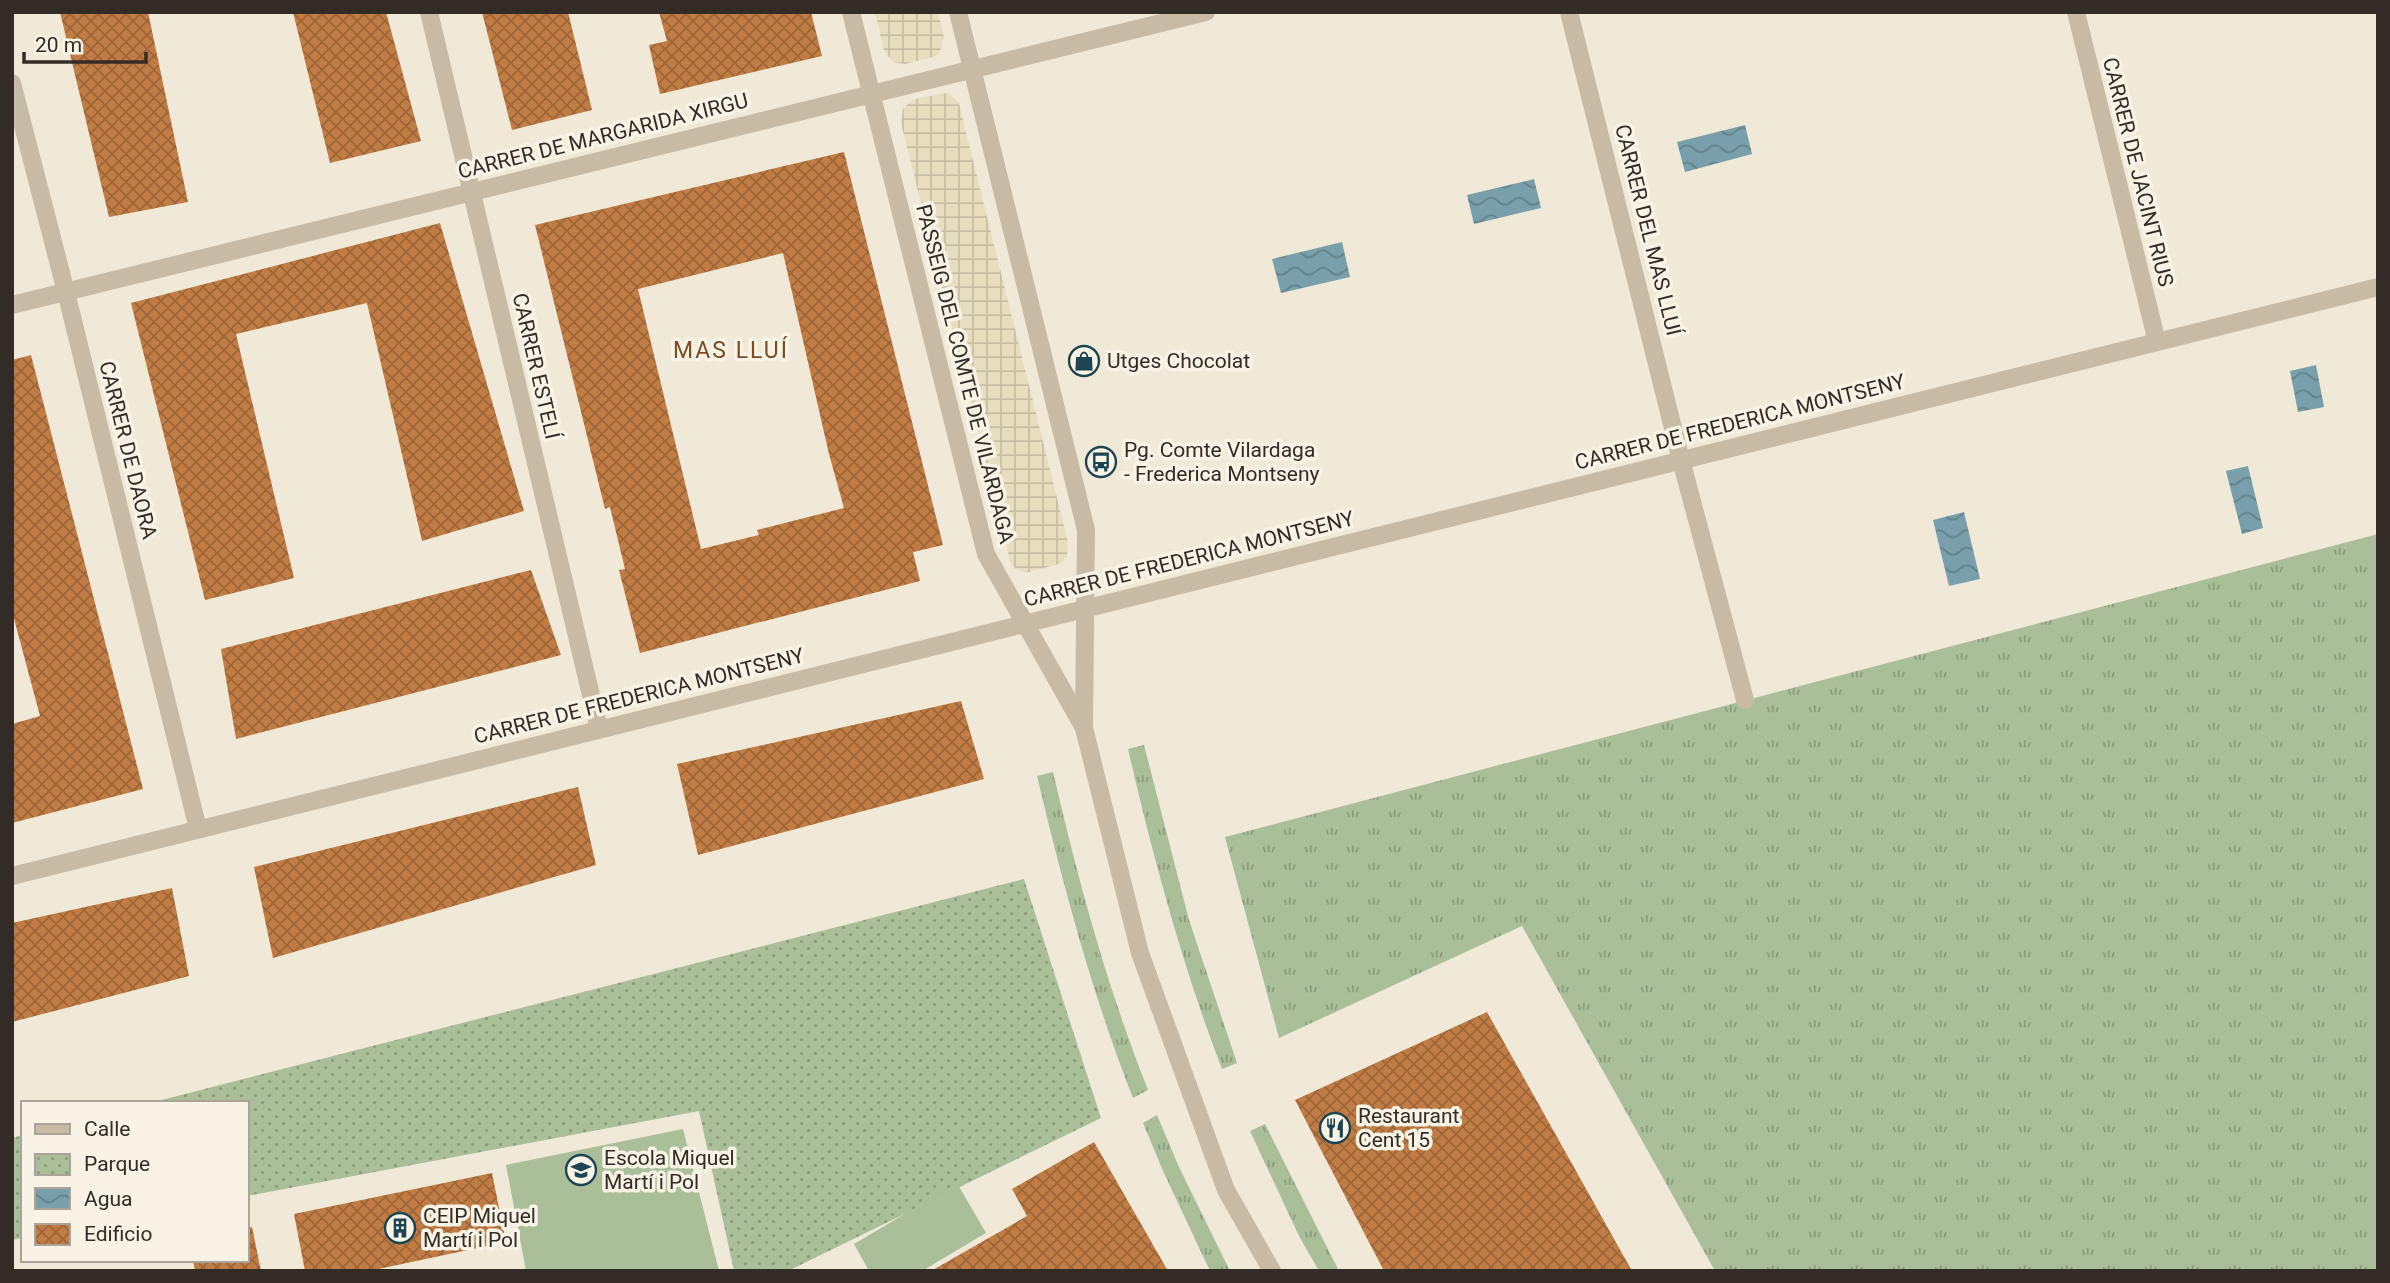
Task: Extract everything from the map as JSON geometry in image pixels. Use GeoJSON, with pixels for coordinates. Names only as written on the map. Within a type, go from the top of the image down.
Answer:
{"type":"FeatureCollection","features":[{"type":"Feature","properties":{"kind":"street","name":"CARRER ESTELÍ"},"geometry":{"type":"LineString","coordinates":[[429,12],[599,729]]}},
{"type":"Feature","properties":{"kind":"street","name":"PASSEIG DEL COMTE DE VILARDAGA"},"geometry":{"type":"LineString","coordinates":[[852,12],[986,554],[1084,728]]}},
{"type":"Feature","properties":{"kind":"street","name":"PASSEIG DEL COMTE DE VILARDAGA"},"geometry":{"type":"LineString","coordinates":[[958,12],[1086,530],[1084,728],[1140,953],[1226,1191],[1272,1271]]}},
{"type":"Feature","properties":{"kind":"street","name":"CARRER DE MARGARIDA XIRGU"},"geometry":{"type":"LineString","coordinates":[[12,305],[1206,12]]}},
{"type":"Feature","properties":{"kind":"street","name":"CARRER DEL MAS LLUÍ"},"geometry":{"type":"LineString","coordinates":[[1569,12],[1745,700]]}},
{"type":"Feature","properties":{"kind":"street","name":"CARRER DE JACINT RIUS"},"geometry":{"type":"LineString","coordinates":[[2076,12],[2157,342]]}},
{"type":"Feature","properties":{"kind":"street","name":"CARRER DE DAORA"},"geometry":{"type":"LineString","coordinates":[[12,83],[198,829]]}},
{"type":"Feature","properties":{"kind":"street","name":"CARRER DE FREDERICA MONTSENY"},"geometry":{"type":"LineString","coordinates":[[12,876],[2378,287]]}},
{"type":"Feature","properties":{"kind":"green space"},"geometry":{"type":"Polygon","coordinates":[[[2378,534],[2378,1271],[1715,1271],[1522,926],[1279,1038],[1225,837],[2378,534]]]}},
{"type":"Feature","properties":{"kind":"green space"},"geometry":{"type":"Polygon","coordinates":[[[1144,745],[1189,920],[1237,1063],[1222,1069],[1181,951],[1128,749],[1144,745]]]}},
{"type":"Feature","properties":{"kind":"green space"},"geometry":{"type":"Polygon","coordinates":[[[1053,772],[1094,933],[1148,1090],[1133,1098],[1091,979],[1047,817],[1037,776],[1053,772]]]}},
{"type":"Feature","properties":{"kind":"green space"},"geometry":{"type":"Polygon","coordinates":[[[1024,879],[1101,1118],[788,1271],[734,1271],[699,1111],[248,1196],[248,1101],[158,1101],[1024,879]]]}},
{"type":"Feature","properties":{"kind":"green space"},"geometry":{"type":"Polygon","coordinates":[[[1157,1115],[1179,1167],[1230,1271],[1210,1271],[1163,1171],[1143,1123],[1157,1115]]]}},
{"type":"Feature","properties":{"kind":"green space"},"geometry":{"type":"Polygon","coordinates":[[[1265,1124],[1339,1271],[1319,1271],[1299,1236],[1250,1131],[1265,1124]]]}},
{"type":"Feature","properties":{"kind":"green space"},"geometry":{"type":"Polygon","coordinates":[[[683,1129],[719,1271],[526,1271],[506,1165],[683,1129]]]}},
{"type":"Feature","properties":{"kind":"green space"},"geometry":{"type":"Polygon","coordinates":[[[21,1136],[21,1238],[12,1240],[12,1138],[21,1136]]]}},
{"type":"Feature","properties":{"kind":"green space"},"geometry":{"type":"Polygon","coordinates":[[[957,1183],[986,1233],[922,1271],[869,1271],[854,1244],[957,1183]]]}},
{"type":"Feature","properties":{"kind":"shaded area"},"geometry":{"type":"Polygon","coordinates":[[[875,12],[938,12],[944,37],[939,54],[905,64],[893,62],[884,51],[875,12]]]}},
{"type":"Feature","properties":{"kind":"shaded area"},"geometry":{"type":"Polygon","coordinates":[[[946,93],[959,104],[1068,542],[1067,556],[1062,563],[1026,573],[1011,564],[901,123],[903,109],[915,99],[946,93]]]}},
{"type":"Feature","properties":{"kind":"water"},"geometry":{"type":"Polygon","coordinates":[[[1745,125],[1752,154],[1685,172],[1677,142],[1745,125]]]}},
{"type":"Feature","properties":{"kind":"water"},"geometry":{"type":"Polygon","coordinates":[[[1534,179],[1541,208],[1474,224],[1467,195],[1534,179]]]}},
{"type":"Feature","properties":{"kind":"water"},"geometry":{"type":"Polygon","coordinates":[[[1342,242],[1350,277],[1281,293],[1272,259],[1342,242]]]}},
{"type":"Feature","properties":{"kind":"water"},"geometry":{"type":"Polygon","coordinates":[[[2316,365],[2324,407],[2298,412],[2290,371],[2316,365]]]}},
{"type":"Feature","properties":{"kind":"water"},"geometry":{"type":"Polygon","coordinates":[[[2248,466],[2263,528],[2242,534],[2226,471],[2248,466]]]}},
{"type":"Feature","properties":{"kind":"water"},"geometry":{"type":"Polygon","coordinates":[[[1964,512],[1980,579],[1949,586],[1933,520],[1964,512]]]}},
{"type":"Feature","properties":{"kind":"building"},"geometry":{"type":"Polygon","coordinates":[[[60,12],[148,12],[188,202],[109,217],[60,12]]]}},
{"type":"Feature","properties":{"kind":"building"},"geometry":{"type":"Polygon","coordinates":[[[293,12],[386,12],[421,141],[330,163],[293,12]]]}},
{"type":"Feature","properties":{"kind":"building"},"geometry":{"type":"Polygon","coordinates":[[[482,12],[568,12],[592,110],[512,130],[482,12]]]}},
{"type":"Feature","properties":{"kind":"building"},"geometry":{"type":"Polygon","coordinates":[[[659,12],[811,12],[822,56],[660,94],[649,45],[667,41],[659,12]]]}},
{"type":"Feature","properties":{"kind":"building"},"geometry":{"type":"Polygon","coordinates":[[[844,152],[943,545],[913,552],[920,581],[640,653],[619,570],[625,569],[610,507],[605,509],[535,225],[844,152]],[[783,253],[638,289],[701,549],[759,535],[757,530],[844,508],[783,253]]]}},
{"type":"Feature","properties":{"kind":"building"},"geometry":{"type":"Polygon","coordinates":[[[440,223],[524,511],[422,541],[367,303],[236,334],[294,578],[205,600],[131,303],[440,223]]]}},
{"type":"Feature","properties":{"kind":"building"},"geometry":{"type":"Polygon","coordinates":[[[31,355],[143,789],[12,823],[12,724],[40,716],[12,611],[12,360],[31,355]]]}},
{"type":"Feature","properties":{"kind":"building"},"geometry":{"type":"Polygon","coordinates":[[[531,570],[561,655],[236,739],[221,649],[531,570]]]}},
{"type":"Feature","properties":{"kind":"building"},"geometry":{"type":"Polygon","coordinates":[[[961,701],[984,779],[698,855],[677,764],[961,701]]]}},
{"type":"Feature","properties":{"kind":"building"},"geometry":{"type":"Polygon","coordinates":[[[578,787],[596,865],[273,958],[254,867],[578,787]]]}},
{"type":"Feature","properties":{"kind":"building"},"geometry":{"type":"Polygon","coordinates":[[[172,888],[189,976],[12,1022],[12,923],[172,888]]]}},
{"type":"Feature","properties":{"kind":"building"},"geometry":{"type":"Polygon","coordinates":[[[1487,1012],[1632,1271],[1384,1271],[1295,1100],[1487,1012]]]}},
{"type":"Feature","properties":{"kind":"building"},"geometry":{"type":"Polygon","coordinates":[[[1094,1142],[1168,1271],[931,1271],[1027,1216],[1012,1189],[1094,1142]]]}},
{"type":"Feature","properties":{"kind":"building","name":"CEIP Miquel Martí i Pol"},"geometry":{"type":"Polygon","coordinates":[[[492,1173],[506,1242],[369,1271],[305,1271],[294,1214],[492,1173]]]}},
{"type":"Feature","properties":{"kind":"building"},"geometry":{"type":"Polygon","coordinates":[[[252,1227],[261,1271],[195,1271],[193,1262],[248,1262],[248,1228],[252,1227]]]}},
{"type":"Feature","properties":{"kind":"place","name":"Utges Chocolat"},"geometry":{"type":"Point","coordinates":[1084,361]}},
{"type":"Feature","properties":{"kind":"place","name":"Pg. Comte Vilardaga - Frederica Montseny"},"geometry":{"type":"Point","coordinates":[1101,462]}},
{"type":"Feature","properties":{"kind":"place","name":"Restaurant Cent 15"},"geometry":{"type":"Point","coordinates":[1335,1128]}},
{"type":"Feature","properties":{"kind":"place","name":"Escola Miquel Martí i Pol"},"geometry":{"type":"Point","coordinates":[581,1170]}},
{"type":"Feature","properties":{"kind":"place","name":"CEIP Miquel Martí i Pol"},"geometry":{"type":"Point","coordinates":[400,1228]}},
{"type":"Feature","properties":{"kind":"district","name":"MAS LLUÍ"},"geometry":{"type":"Point","coordinates":[731,350]}}]}
